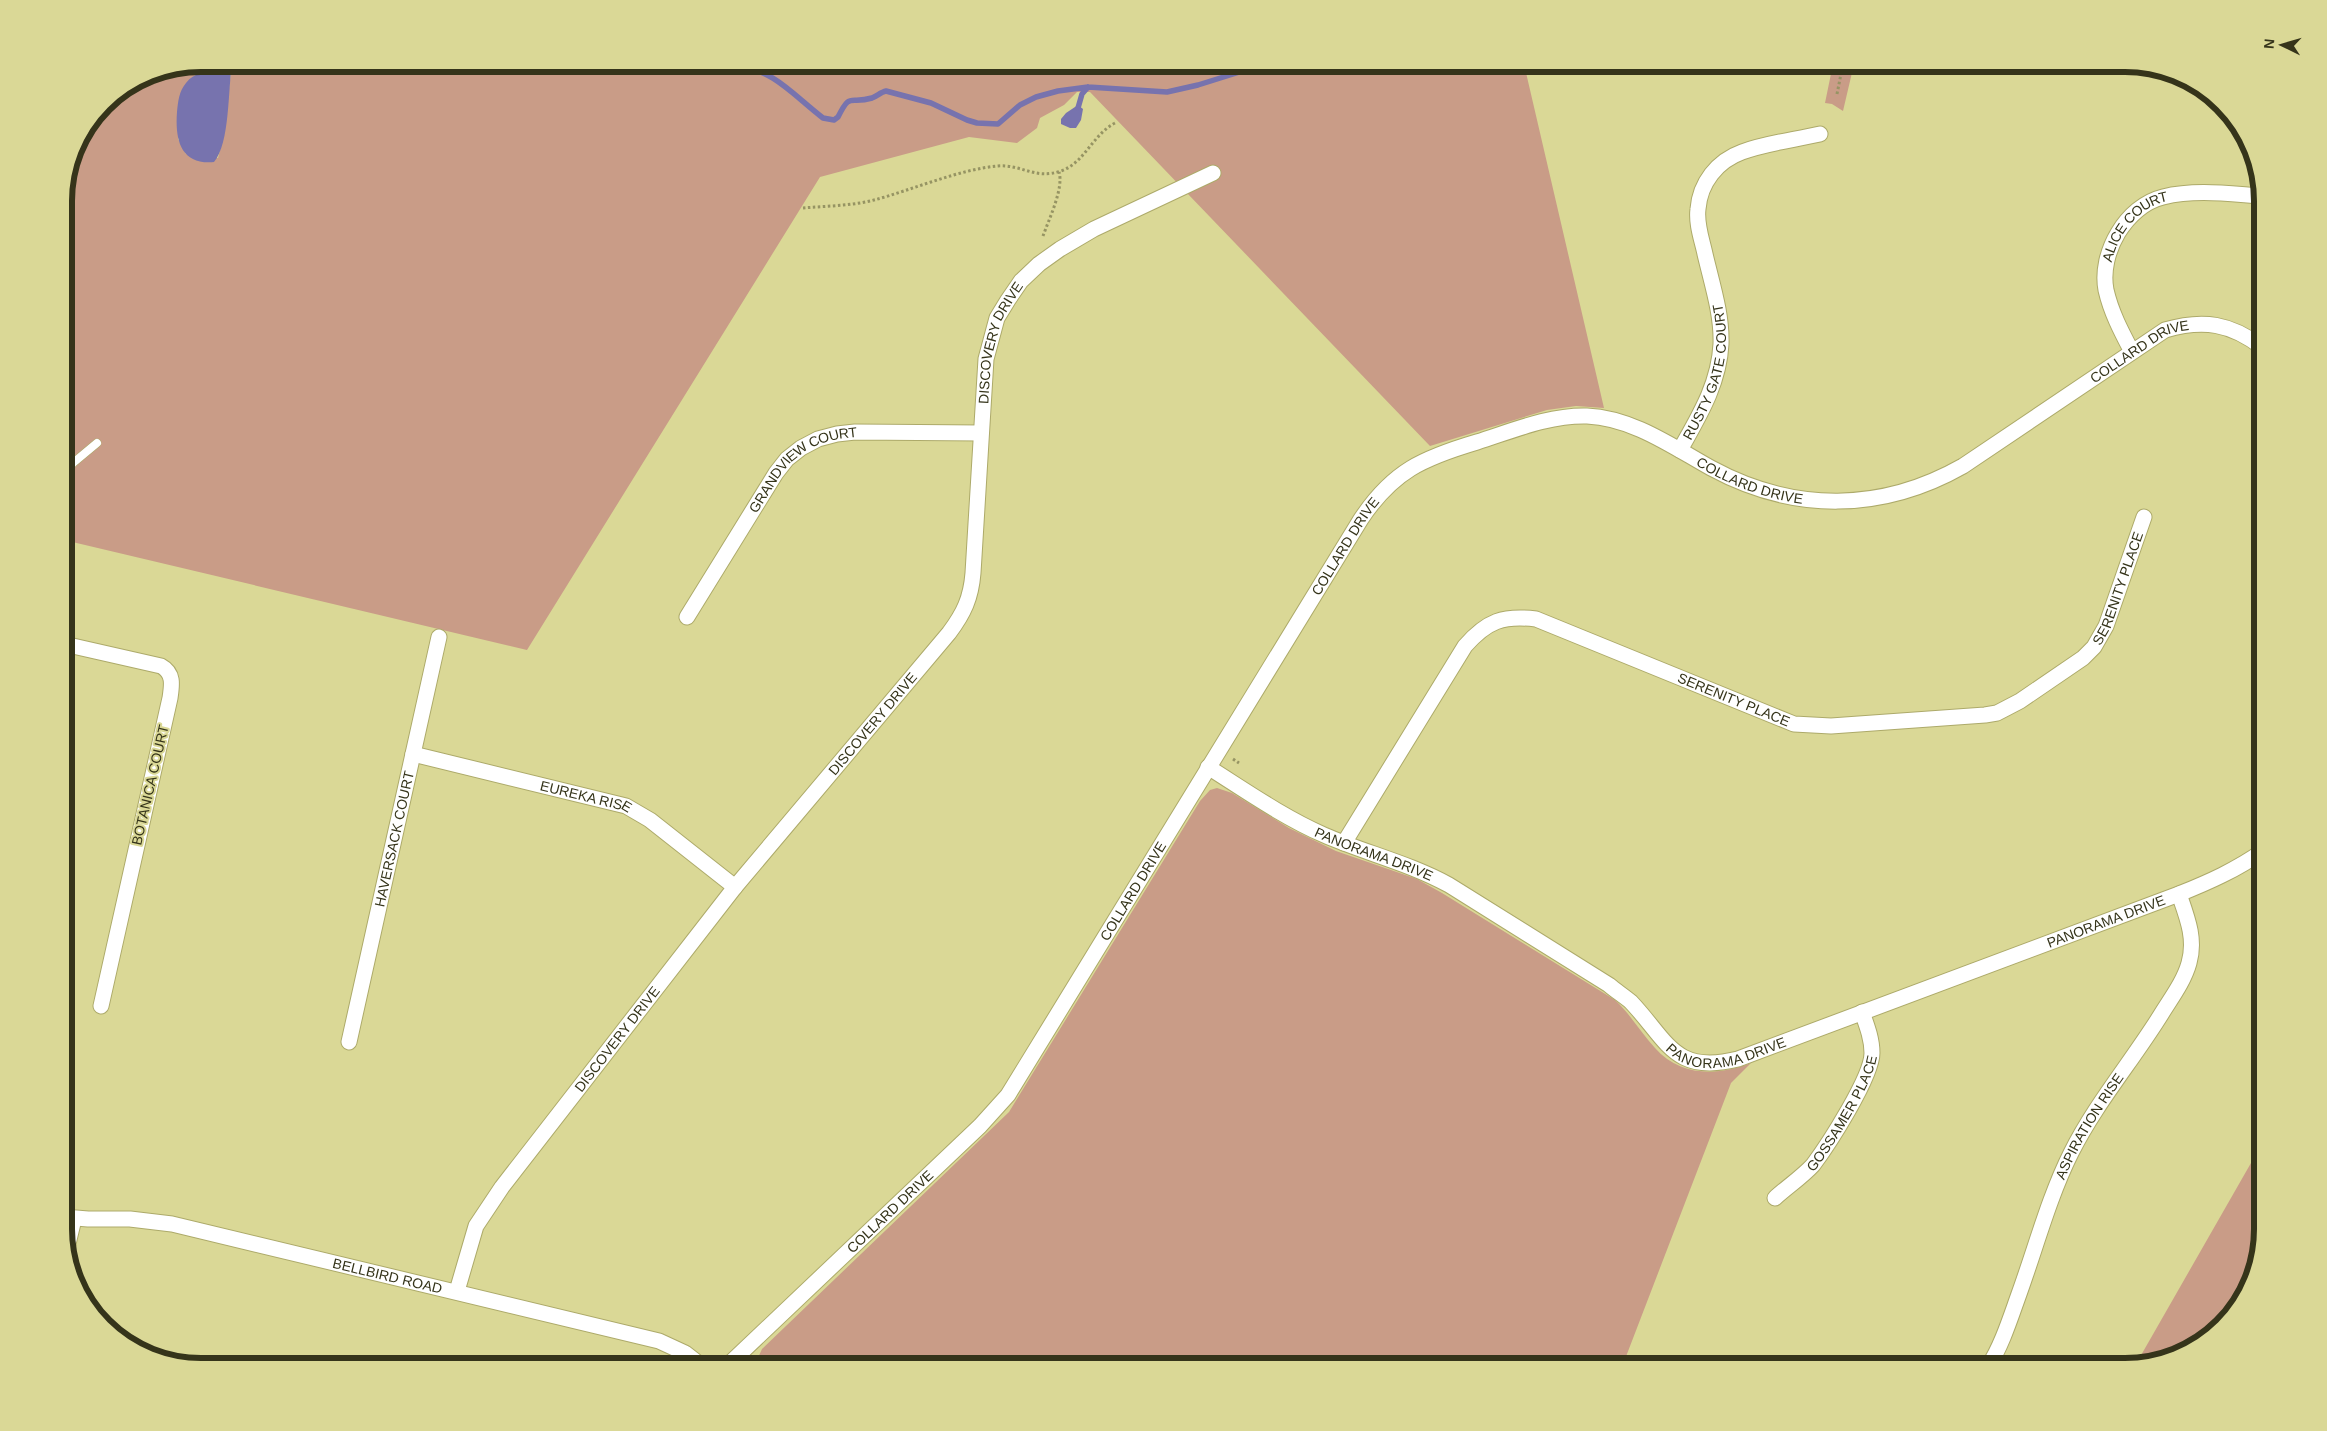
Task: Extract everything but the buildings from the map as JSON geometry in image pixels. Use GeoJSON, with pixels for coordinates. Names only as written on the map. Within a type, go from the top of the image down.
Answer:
{"type":"FeatureCollection","features":[{"type":"Feature","properties":{"kind":"street","name":"RUSTY GATE COURT"},"geometry":{"type":"LineString","coordinates":[[1680,450],[1714,383],[1721,344],[1716,298],[1700,234],[1698,210],[1702,190],[1712,172],[1725,160],[1742,152],[1820,134]]}},
{"type":"Feature","properties":{"kind":"street","name":"DISCOVERY DRIVE"},"geometry":{"type":"LineString","coordinates":[[457,1292],[470,1243],[485,1210],[735,887],[949,633],[967,607],[974,573],[986,359],[990,337],[997,318],[1021,282],[1039,264],[1094,229],[1213,173]]}},
{"type":"Feature","properties":{"kind":"street","name":"ALICE COURT"},"geometry":{"type":"LineString","coordinates":[[2132,350],[2112,312],[2106,288],[2106,267],[2111,245],[2123,225],[2139,209],[2162,197],[2193,193],[2254,196]]}},
{"type":"Feature","properties":{"kind":"street","name":"COLLARD DRIVE"},"geometry":{"type":"LineString","coordinates":[[741,1358],[995,1111],[1008,1094],[1374,500],[1385,488],[1412,467],[1446,452],[1562,418],[1588,416],[1633,426],[1745,484],[1774,493],[1835,502],[1872,499],[1906,492],[1937,481],[1963,466],[2132,350],[2165,330],[2185,324],[2207,324],[2231,328],[2254,340]]}},
{"type":"Feature","properties":{"kind":"street","name":"GRANDVIEW COURT"},"geometry":{"type":"LineString","coordinates":[[687,617],[776,473],[801,448],[818,439],[855,432],[981,434]]}},
{"type":"Feature","properties":{"kind":"street","name":"SERENITY PLACE"},"geometry":{"type":"LineString","coordinates":[[1344,843],[1465,646],[1478,630],[1497,621],[1517,617],[1536,619],[1794,724],[1831,726],[1985,715],[1997,713],[2020,701],[2082,658],[2094,647],[2106,626],[2144,517]]}},
{"type":"Feature","properties":{"kind":"street","name":"HAVERSACK COURT"},"geometry":{"type":"LineString","coordinates":[[349,1042],[439,637]]}},
{"type":"Feature","properties":{"kind":"street","name":"BOTANICA COURT"},"geometry":{"type":"LineString","coordinates":[[73,646],[161,666],[170,673],[171,680],[170,698],[101,1006]]}},
{"type":"Feature","properties":{"kind":"street","name":"EUREKA RISE"},"geometry":{"type":"LineString","coordinates":[[413,754],[626,806],[650,820],[735,887]]}},
{"type":"Feature","properties":{"kind":"street","name":"PANORAMA DRIVE"},"geometry":{"type":"LineString","coordinates":[[1208,767],[1300,824],[1344,843],[1428,874],[1586,969],[1630,1001],[1672,1052],[1686,1059],[1706,1064],[1738,1060],[2179,894],[2227,874],[2254,857]]}},
{"type":"Feature","properties":{"kind":"street","name":"ASPIRATION RISE"},"geometry":{"type":"LineString","coordinates":[[1993,1358],[2006,1332],[2058,1184],[2072,1152],[2091,1118],[2138,1051],[2175,992],[2189,964],[2192,947],[2191,931],[2179,894]]}},
{"type":"Feature","properties":{"kind":"street","name":"GOSSAMER PLACE"},"geometry":{"type":"LineString","coordinates":[[1775,1198],[1811,1166],[1832,1138],[1868,1069],[1872,1055],[1870,1034],[1862,1012]]}},
{"type":"Feature","properties":{"kind":"street","name":"BELLBIRD ROAD"},"geometry":{"type":"LineString","coordinates":[[73,1218],[130,1219],[172,1224],[659,1341],[691,1358]]}},
{"type":"Feature","properties":{"kind":"lane"},"geometry":{"type":"LineString","coordinates":[[73,462],[97,443]]}},
{"type":"Feature","properties":{"kind":"path"},"geometry":{"type":"LineString","coordinates":[[1836,94],[1841,72]]}},
{"type":"Feature","properties":{"kind":"path"},"geometry":{"type":"LineString","coordinates":[[802,208],[864,202],[960,174],[1000,166],[1036,174],[1059,172],[1077,162],[1095,138],[1117,122]]}},
{"type":"Feature","properties":{"kind":"path"},"geometry":{"type":"LineString","coordinates":[[1043,236],[1059,188],[1059,172]]}},
{"type":"Feature","properties":{"kind":"shaded area"},"geometry":{"type":"Polygon","coordinates":[[[203,72],[231,72],[226,129],[219,154],[214,162],[203,162],[187,155],[182,148],[177,132],[178,101],[184,86],[189,79],[203,72]]]}},
{"type":"Feature","properties":{"kind":"shaded area"},"geometry":{"type":"Polygon","coordinates":[[[204,72],[194,76],[178,139],[186,154],[218,158],[223,138],[231,72],[1526,72],[1604,408],[1576,406],[1547,410],[1430,446],[1090,92],[1077,92],[1064,105],[1040,118],[1037,128],[1017,143],[969,137],[820,177],[527,650],[73,542],[73,193],[75,176],[82,152],[104,116],[123,99],[160,79],[204,72]]]}},
{"type":"Feature","properties":{"kind":"shaded area"},"geometry":{"type":"Polygon","coordinates":[[[1831,72],[1852,72],[1843,111],[1832,104],[1825,103],[1831,72]]]}},
{"type":"Feature","properties":{"kind":"shaded area"},"geometry":{"type":"Polygon","coordinates":[[[1078,105],[1083,109],[1081,120],[1076,128],[1070,128],[1061,124],[1061,119],[1066,113],[1078,105]]]}},
{"type":"Feature","properties":{"kind":"shaded area"},"geometry":{"type":"Polygon","coordinates":[[[1217,788],[1232,793],[1289,828],[1336,851],[1417,879],[1442,893],[1615,1000],[1655,1048],[1665,1058],[1676,1064],[1688,1069],[1713,1072],[1751,1063],[1731,1083],[1625,1358],[758,1358],[762,1349],[1009,1112],[1200,801],[1210,790],[1217,788]]]}},
{"type":"Feature","properties":{"kind":"shaded area"},"geometry":{"type":"Polygon","coordinates":[[[2254,1158],[2253,1247],[2245,1279],[2237,1294],[2217,1321],[2204,1332],[2175,1349],[2140,1357],[2254,1158]]]}},
{"type":"Feature","properties":{"kind":"waterway"},"geometry":{"type":"LineString","coordinates":[[761,72],[792,92],[823,118],[834,120],[848,101],[872,98],[886,91],[931,103],[977,123],[998,124],[1020,105],[1036,97],[1058,91],[1088,87],[1167,92],[1239,72]]}},
{"type":"Feature","properties":{"kind":"waterway"},"geometry":{"type":"LineString","coordinates":[[1078,108],[1082,94],[1088,87]]}}]}
